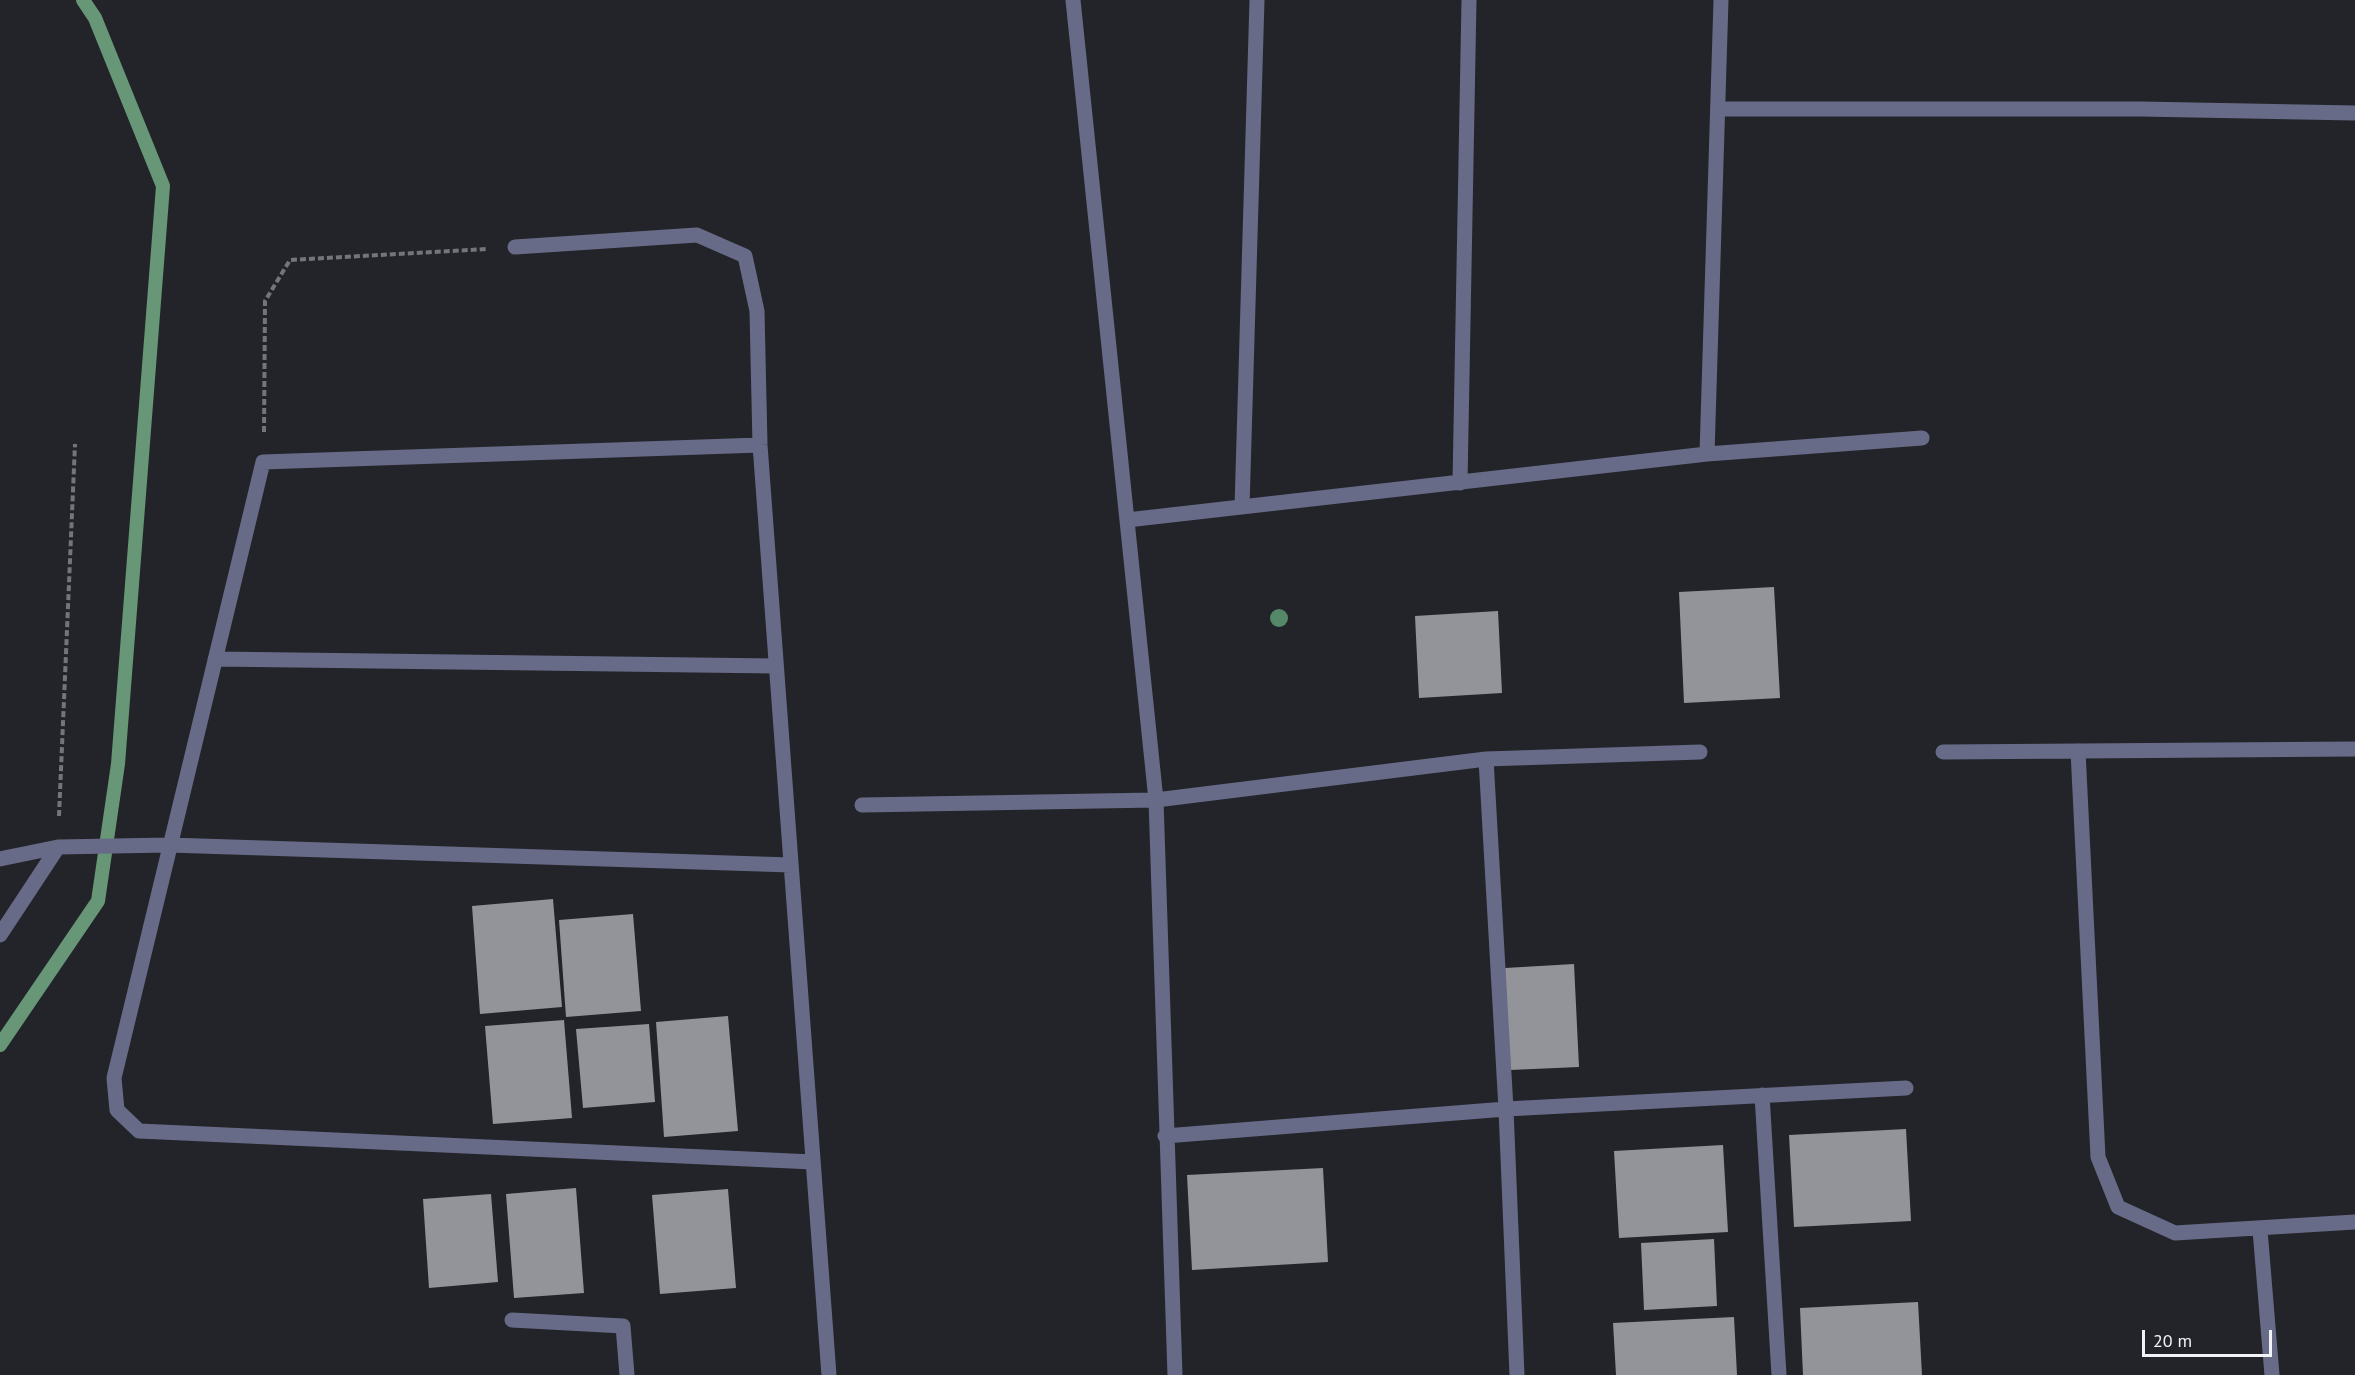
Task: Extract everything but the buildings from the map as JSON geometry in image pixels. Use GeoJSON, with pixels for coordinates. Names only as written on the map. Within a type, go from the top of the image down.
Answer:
{"type":"FeatureCollection","features":[{"type":"Feature","properties":{"kind":"street"},"geometry":{"type":"LineString","coordinates":[[1074,0],[1156,800],[1165,1136],[1175,1375]]}},
{"type":"Feature","properties":{"kind":"street"},"geometry":{"type":"LineString","coordinates":[[1242,507],[1257,0]]}},
{"type":"Feature","properties":{"kind":"street"},"geometry":{"type":"LineString","coordinates":[[1460,483],[1469,0]]}},
{"type":"Feature","properties":{"kind":"street"},"geometry":{"type":"LineString","coordinates":[[1707,454],[1721,0]]}},
{"type":"Feature","properties":{"kind":"street"},"geometry":{"type":"LineString","coordinates":[[1718,109],[2140,109],[2355,113]]}},
{"type":"Feature","properties":{"kind":"street"},"geometry":{"type":"LineString","coordinates":[[515,248],[697,235],[745,256],[757,311],[760,445],[829,1375]]}},
{"type":"Feature","properties":{"kind":"street"},"geometry":{"type":"LineString","coordinates":[[1127,520],[1707,454],[1922,438]]}},
{"type":"Feature","properties":{"kind":"street"},"geometry":{"type":"LineString","coordinates":[[760,445],[263,462],[114,1078],[117,1110],[139,1131],[813,1162]]}},
{"type":"Feature","properties":{"kind":"street"},"geometry":{"type":"LineString","coordinates":[[214,659],[776,666]]}},
{"type":"Feature","properties":{"kind":"street"},"geometry":{"type":"LineString","coordinates":[[1943,752],[2355,749]]}},
{"type":"Feature","properties":{"kind":"street"},"geometry":{"type":"LineString","coordinates":[[862,805],[1156,800],[1486,759],[1700,752]]}},
{"type":"Feature","properties":{"kind":"street"},"geometry":{"type":"LineString","coordinates":[[2078,752],[2098,1157],[2118,1207],[2175,1233],[2260,1230],[2355,1222]]}},
{"type":"Feature","properties":{"kind":"street"},"geometry":{"type":"LineString","coordinates":[[1486,759],[1506,1109],[1517,1375]]}},
{"type":"Feature","properties":{"kind":"street"},"geometry":{"type":"LineString","coordinates":[[0,859],[57,847],[169,845],[791,865]]}},
{"type":"Feature","properties":{"kind":"street"},"geometry":{"type":"LineString","coordinates":[[0,935],[57,847]]}},
{"type":"Feature","properties":{"kind":"street"},"geometry":{"type":"LineString","coordinates":[[1165,1136],[1506,1109],[1906,1088]]}},
{"type":"Feature","properties":{"kind":"street"},"geometry":{"type":"LineString","coordinates":[[1762,1095],[1779,1375]]}},
{"type":"Feature","properties":{"kind":"street"},"geometry":{"type":"LineString","coordinates":[[2260,1230],[2272,1375]]}},
{"type":"Feature","properties":{"kind":"street"},"geometry":{"type":"LineString","coordinates":[[512,1320],[623,1326],[627,1375]]}},
{"type":"Feature","properties":{"kind":"path"},"geometry":{"type":"LineString","coordinates":[[263,462],[265,301],[290,260],[515,248]]}},
{"type":"Feature","properties":{"kind":"path"},"geometry":{"type":"LineString","coordinates":[[57,847],[75,444]]}},
{"type":"Feature","properties":{"kind":"waterway"},"geometry":{"type":"LineString","coordinates":[[0,1045],[98,901],[118,764],[163,186],[95,18],[83,0]]}}]}
